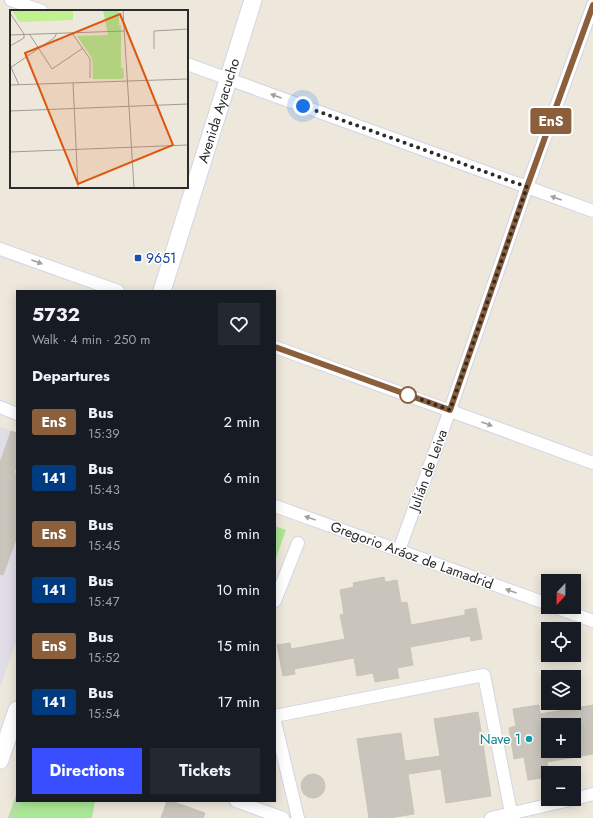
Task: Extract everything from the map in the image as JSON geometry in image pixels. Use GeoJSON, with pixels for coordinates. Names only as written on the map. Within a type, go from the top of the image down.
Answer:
{"type":"FeatureCollection","features":[{"type":"Feature","properties":{"kind":"main road","name":"Avenida Ayacucho"},"geometry":{"type":"LineString","coordinates":[[162,290],[253,0]]}},
{"type":"Feature","properties":{"kind":"main road"},"geometry":{"type":"LineString","coordinates":[[0,760],[16,717]]}},
{"type":"Feature","properties":{"kind":"street"},"geometry":{"type":"LineString","coordinates":[[11,0],[39,10]]}},
{"type":"Feature","properties":{"kind":"street","name":"Julián de Leiva"},"geometry":{"type":"LineString","coordinates":[[399,550],[593,5]]}},
{"type":"Feature","properties":{"kind":"street"},"geometry":{"type":"LineString","coordinates":[[188,64],[593,211]]}},
{"type":"Feature","properties":{"kind":"street"},"geometry":{"type":"LineString","coordinates":[[0,249],[115,290]]}},
{"type":"Feature","properties":{"kind":"street"},"geometry":{"type":"LineString","coordinates":[[276,347],[593,463]]}},
{"type":"Feature","properties":{"kind":"street"},"geometry":{"type":"LineString","coordinates":[[0,407],[16,414]]}},
{"type":"Feature","properties":{"kind":"street","name":"Gregorio Aráoz de Lamadrid"},"geometry":{"type":"LineString","coordinates":[[276,506],[541,601]]}},
{"type":"Feature","properties":{"kind":"street"},"geometry":{"type":"LineString","coordinates":[[276,598],[298,543]]}},
{"type":"Feature","properties":{"kind":"street"},"geometry":{"type":"LineString","coordinates":[[574,614],[593,621]]}},
{"type":"Feature","properties":{"kind":"street"},"geometry":{"type":"LineString","coordinates":[[276,716],[484,675],[512,816]]}},
{"type":"Feature","properties":{"kind":"street"},"geometry":{"type":"LineString","coordinates":[[276,726],[298,818]]}},
{"type":"Feature","properties":{"kind":"street"},"geometry":{"type":"LineString","coordinates":[[581,797],[593,794]]}},
{"type":"Feature","properties":{"kind":"street"},"geometry":{"type":"LineString","coordinates":[[239,802],[283,818]]}},
{"type":"Feature","properties":{"kind":"street"},"geometry":{"type":"LineString","coordinates":[[491,818],[512,816],[548,806]]}},
{"type":"Feature","properties":{"kind":"path"},"geometry":{"type":"LineString","coordinates":[[12,818],[18,802]]}},
{"type":"Feature","properties":{"kind":"shaded area"},"geometry":{"type":"Polygon","coordinates":[[[0,427],[16,433],[16,643],[0,687],[0,427]]]}},
{"type":"Feature","properties":{"kind":"green space"},"geometry":{"type":"Polygon","coordinates":[[[276,526],[286,530],[276,558],[276,526]]]}},
{"type":"Feature","properties":{"kind":"green space"},"geometry":{"type":"Polygon","coordinates":[[[16,795],[16,802],[95,802],[92,818],[8,818],[16,795]]]}},
{"type":"Feature","properties":{"kind":"building"},"geometry":{"type":"Polygon","coordinates":[[[11,431],[16,433],[16,467],[14,473],[0,468],[0,463],[11,431]]]}},
{"type":"Feature","properties":{"kind":"building"},"geometry":{"type":"Polygon","coordinates":[[[0,468],[16,474],[16,511],[0,505],[0,468]]]}},
{"type":"Feature","properties":{"kind":"building"},"geometry":{"type":"Polygon","coordinates":[[[0,505],[16,511],[16,533],[0,527],[0,505]]]}},
{"type":"Feature","properties":{"kind":"building"},"geometry":{"type":"Polygon","coordinates":[[[0,527],[16,533],[16,539],[3,575],[0,574],[0,527]]]}},
{"type":"Feature","properties":{"kind":"building"},"geometry":{"type":"Polygon","coordinates":[[[384,577],[385,582],[397,580],[401,603],[407,602],[411,625],[465,615],[465,610],[476,608],[482,639],[471,641],[470,636],[410,647],[413,665],[397,668],[399,678],[375,682],[373,673],[357,676],[354,658],[294,669],[295,674],[283,676],[277,645],[290,643],[291,649],[345,639],[340,615],[344,614],[340,590],[354,587],[353,583],[384,577]]]}},
{"type":"Feature","properties":{"kind":"building","name":"Nave 1"},"geometry":{"type":"Polygon","coordinates":[[[539,705],[540,714],[564,710],[581,710],[581,707],[593,705],[593,754],[581,756],[581,718],[541,718],[541,758],[570,758],[547,762],[548,766],[541,766],[541,778],[528,780],[524,757],[514,759],[509,728],[516,726],[513,709],[539,705]]]}},
{"type":"Feature","properties":{"kind":"building"},"geometry":{"type":"Polygon","coordinates":[[[478,712],[491,796],[446,803],[441,769],[408,774],[414,814],[389,818],[369,818],[357,739],[401,733],[405,761],[440,756],[434,719],[478,712]]]}},
{"type":"Feature","properties":{"kind":"building"},"geometry":{"type":"Polygon","coordinates":[[[313,774],[322,777],[325,786],[322,795],[313,798],[304,795],[301,786],[304,777],[313,774]]]}},
{"type":"Feature","properties":{"kind":"building"},"geometry":{"type":"Polygon","coordinates":[[[167,802],[174,802],[205,813],[203,818],[161,818],[167,802]]]}},
{"type":"Feature","properties":{"kind":"bus line","name":"EnS"},"geometry":{"type":"LineString","coordinates":[[276,347],[450,410],[527,187],[593,5]]}},
{"type":"Feature","properties":{"kind":"place","name":"9651"},"geometry":{"type":"Point","coordinates":[138,258]}},
{"type":"Feature","properties":{"kind":"place","name":"Nave 1"},"geometry":{"type":"Point","coordinates":[529,739]}},
{"type":"Feature","properties":{"kind":"route"},"geometry":{"type":"LineString","coordinates":[[303,106],[527,187],[450,410],[406,394],[408,395]]}}]}
